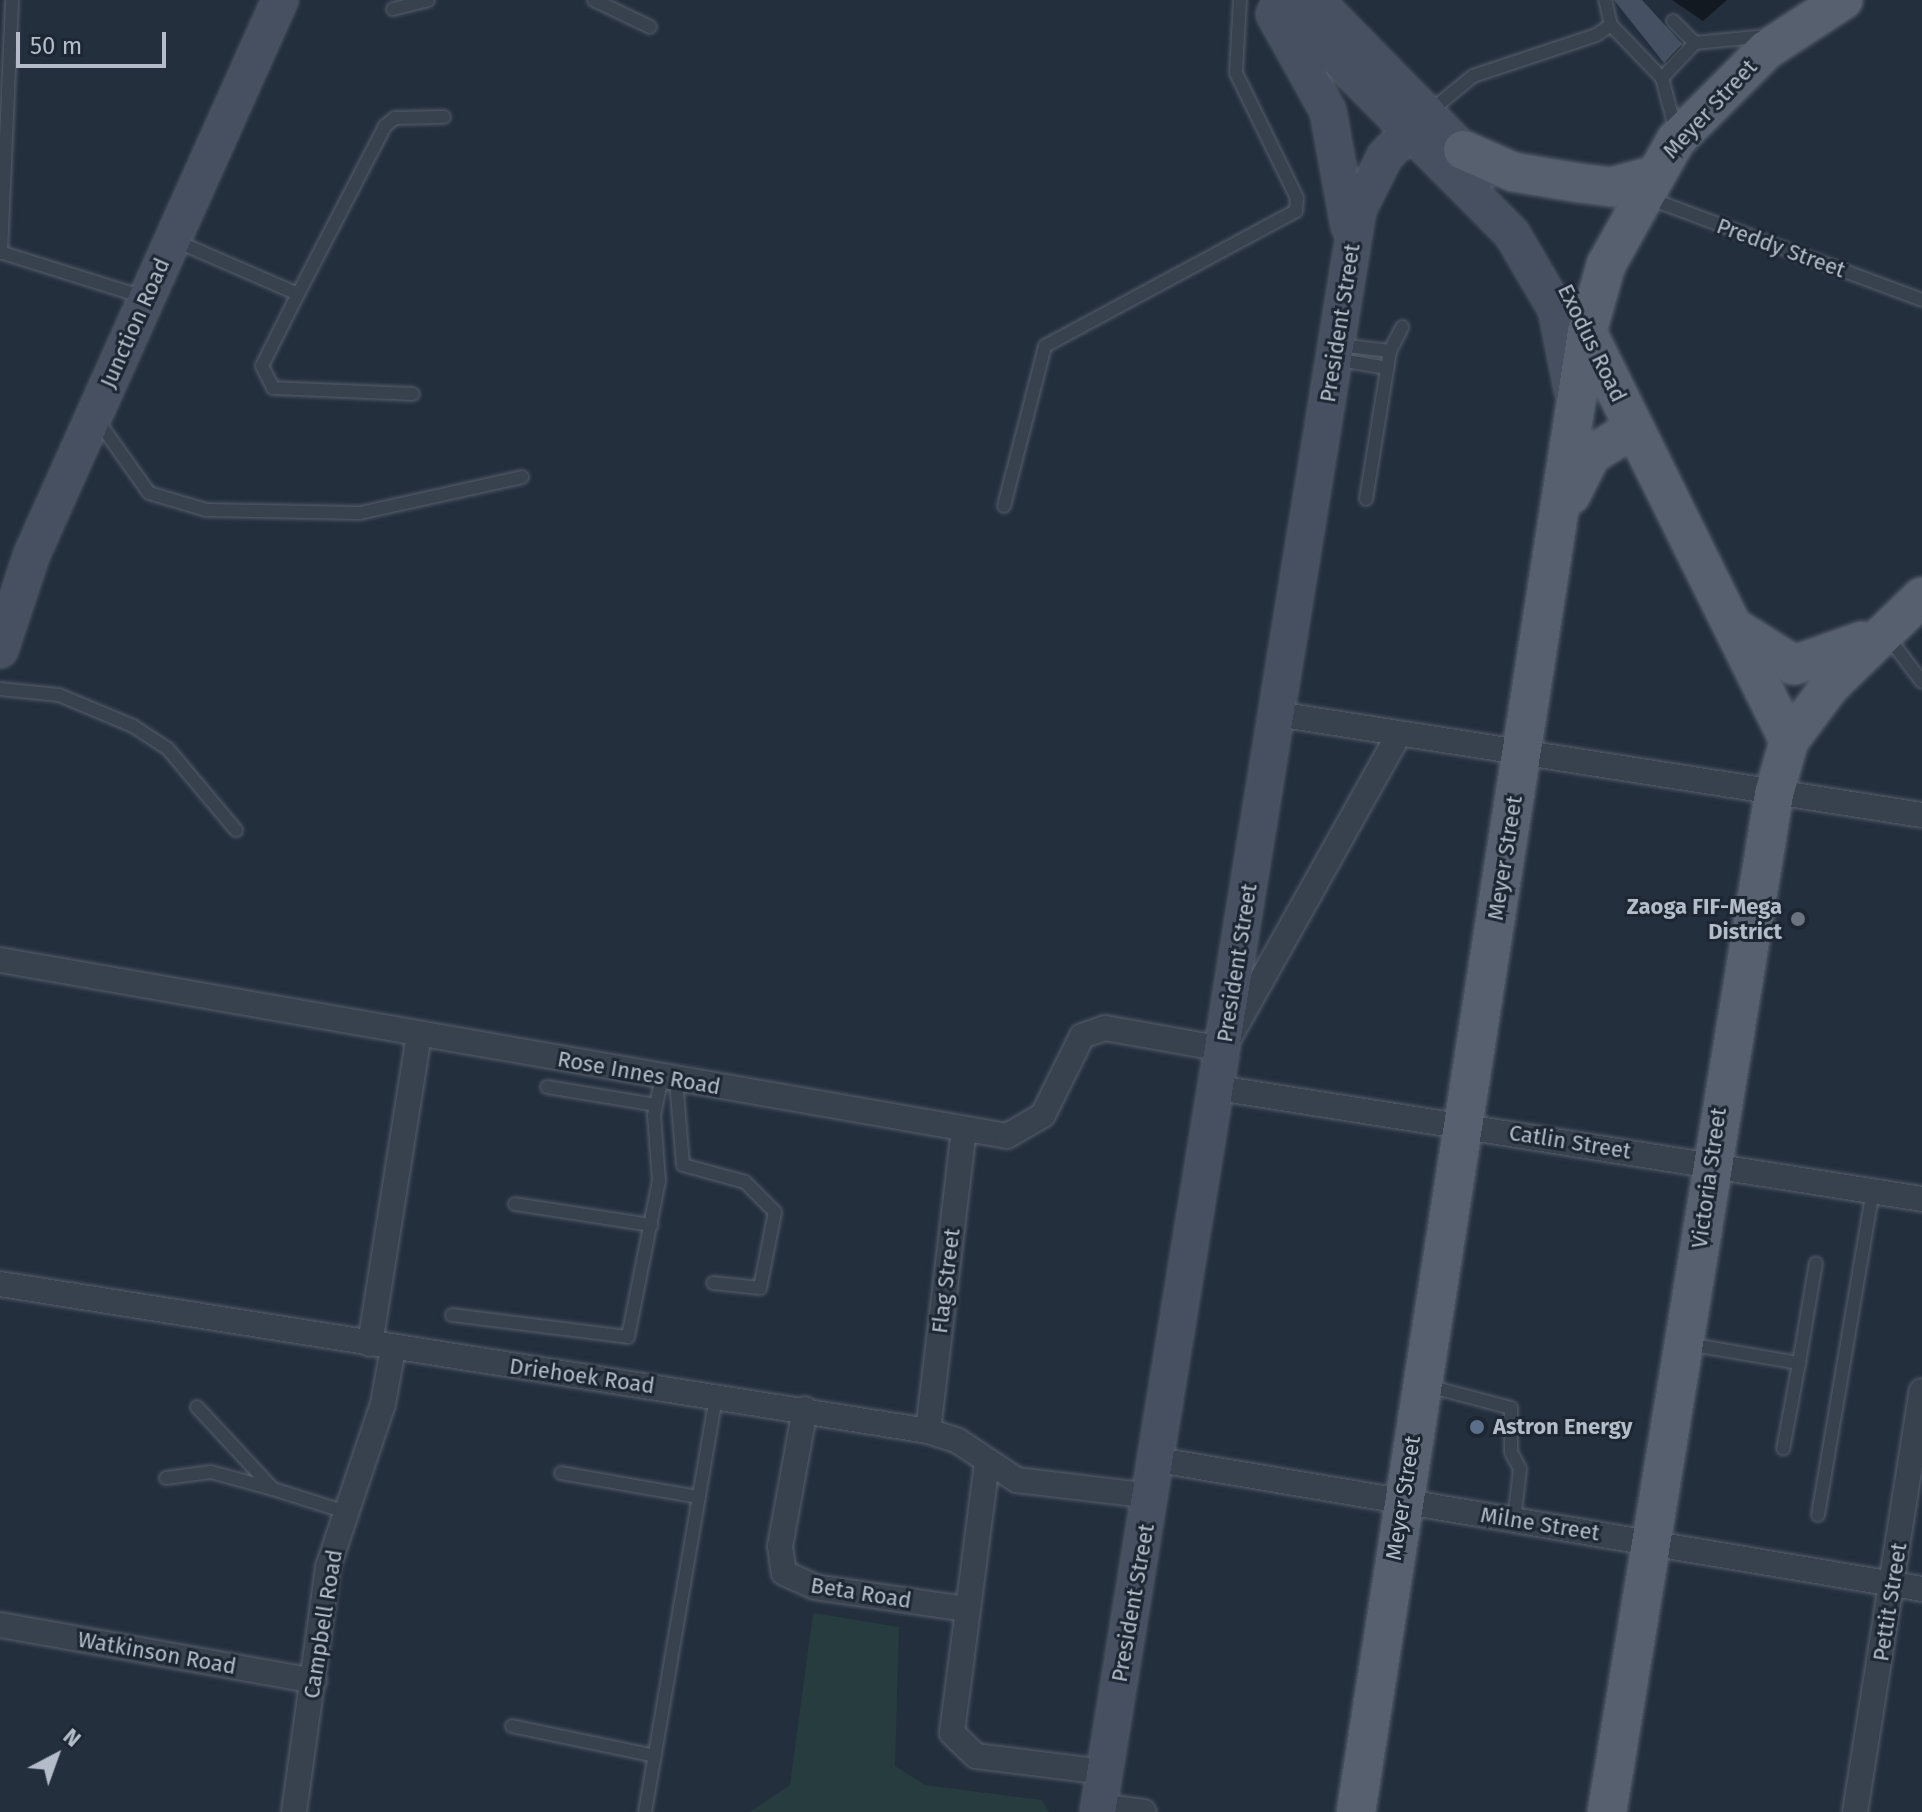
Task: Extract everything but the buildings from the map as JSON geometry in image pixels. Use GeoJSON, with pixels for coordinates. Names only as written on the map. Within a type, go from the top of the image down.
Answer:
{"type":"FeatureCollection","features":[{"type":"Feature","properties":{"kind":"main road","name":"Meyer Street"},"geometry":{"type":"LineString","coordinates":[[1356,1812],[1587,332],[1606,265],[1644,186],[1676,140],[1798,27],[1843,0]]}},
{"type":"Feature","properties":{"kind":"main road"},"geometry":{"type":"LineString","coordinates":[[1463,150],[1513,172],[1611,187],[1644,186]]}},
{"type":"Feature","properties":{"kind":"main road","name":"Exodus Road"},"geometry":{"type":"LineString","coordinates":[[1587,332],[1738,629],[1789,741]]}},
{"type":"Feature","properties":{"kind":"main road"},"geometry":{"type":"LineString","coordinates":[[1554,534],[1591,455],[1634,428]]}},
{"type":"Feature","properties":{"kind":"main road","name":"Victoria Street"},"geometry":{"type":"LineString","coordinates":[[1607,1812],[1657,1542],[1711,1163],[1774,794],[1789,741],[1878,634],[1922,597]]}},
{"type":"Feature","properties":{"kind":"main road"},"geometry":{"type":"LineString","coordinates":[[1738,629],[1794,665],[1878,634]]}},
{"type":"Feature","properties":{"kind":"street","name":"Junction Road"},"geometry":{"type":"LineString","coordinates":[[1,645],[94,414],[280,0]]}},
{"type":"Feature","properties":{"kind":"street"},"geometry":{"type":"LineString","coordinates":[[1268,0],[1328,111],[1352,246]]}},
{"type":"Feature","properties":{"kind":"street","name":"Exodus Road"},"geometry":{"type":"LineString","coordinates":[[1279,0],[1419,122],[1463,150],[1534,229],[1587,332]]}},
{"type":"Feature","properties":{"kind":"street","name":"Exodus Road"},"geometry":{"type":"LineString","coordinates":[[1315,0],[1491,211],[1548,291],[1564,331],[1575,406]]}},
{"type":"Feature","properties":{"kind":"street","name":"President Street"},"geometry":{"type":"LineString","coordinates":[[1099,1809],[1158,1460],[1352,246],[1369,180],[1419,122]]}},
{"type":"Feature","properties":{"kind":"street"},"geometry":{"type":"LineString","coordinates":[[1277,714],[1521,757],[1922,815]]}},
{"type":"Feature","properties":{"kind":"street"},"geometry":{"type":"LineString","coordinates":[[1223,1049],[1398,736]]}},
{"type":"Feature","properties":{"kind":"street","name":"Rose Innes Road"},"geometry":{"type":"LineString","coordinates":[[0,960],[964,1131],[1027,1131],[1043,1115],[1082,1036],[1105,1028],[1223,1049]]}},
{"type":"Feature","properties":{"kind":"street","name":"Campbell Road"},"geometry":{"type":"LineString","coordinates":[[294,1812],[328,1567],[383,1404],[382,1346],[419,1034]]}},
{"type":"Feature","properties":{"kind":"street","name":"Catlin Street"},"geometry":{"type":"LineString","coordinates":[[1218,1088],[1711,1163],[1922,1199]]}},
{"type":"Feature","properties":{"kind":"street","name":"Flag Street"},"geometry":{"type":"LineString","coordinates":[[928,1431],[964,1131]]}},
{"type":"Feature","properties":{"kind":"street","name":"Driehoek Road"},"geometry":{"type":"LineString","coordinates":[[0,1284],[382,1346],[805,1409],[928,1431],[958,1441],[1017,1480],[1152,1496]]}},
{"type":"Feature","properties":{"kind":"street","name":"Pettit Street"},"geometry":{"type":"LineString","coordinates":[[1855,1812],[1922,1391]]}},
{"type":"Feature","properties":{"kind":"street","name":"Beta Road"},"geometry":{"type":"LineString","coordinates":[[805,1409],[780,1546],[784,1573],[815,1587],[965,1609]]}},
{"type":"Feature","properties":{"kind":"street","name":"Milne Street"},"geometry":{"type":"LineString","coordinates":[[1158,1460],[1922,1589]]}},
{"type":"Feature","properties":{"kind":"street"},"geometry":{"type":"LineString","coordinates":[[987,1463],[952,1723],[957,1742],[976,1756],[1105,1772]]}},
{"type":"Feature","properties":{"kind":"street","name":"Watkinson Road"},"geometry":{"type":"LineString","coordinates":[[0,1625],[314,1681]]}},
{"type":"Feature","properties":{"kind":"street"},"geometry":{"type":"LineString","coordinates":[[1099,1809],[1144,1812]]}},
{"type":"Feature","properties":{"kind":"lane"},"geometry":{"type":"LineString","coordinates":[[12,0],[11,82],[0,252],[147,298]]}},
{"type":"Feature","properties":{"kind":"lane"},"geometry":{"type":"LineString","coordinates":[[393,9],[428,0]]}},
{"type":"Feature","properties":{"kind":"lane"},"geometry":{"type":"LineString","coordinates":[[594,0],[650,27]]}},
{"type":"Feature","properties":{"kind":"lane"},"geometry":{"type":"LineString","coordinates":[[1004,506],[1045,346],[1296,211],[1297,198],[1236,73],[1240,0]]}},
{"type":"Feature","properties":{"kind":"lane"},"geometry":{"type":"LineString","coordinates":[[1605,0],[1611,25],[1662,78],[1676,140]]}},
{"type":"Feature","properties":{"kind":"lane"},"geometry":{"type":"LineString","coordinates":[[1673,21],[1695,43]]}},
{"type":"Feature","properties":{"kind":"lane"},"geometry":{"type":"LineString","coordinates":[[1419,122],[1473,76],[1578,43],[1611,25]]}},
{"type":"Feature","properties":{"kind":"lane"},"geometry":{"type":"LineString","coordinates":[[1662,78],[1695,43],[1798,27]]}},
{"type":"Feature","properties":{"kind":"lane"},"geometry":{"type":"LineString","coordinates":[[0,68],[11,82]]}},
{"type":"Feature","properties":{"kind":"lane"},"geometry":{"type":"LineString","coordinates":[[413,394],[273,388],[262,366],[385,126],[395,118],[444,117]]}},
{"type":"Feature","properties":{"kind":"lane","name":"Preddy Street"},"geometry":{"type":"LineString","coordinates":[[1644,186],[1922,300]]}},
{"type":"Feature","properties":{"kind":"lane"},"geometry":{"type":"LineString","coordinates":[[173,239],[298,294]]}},
{"type":"Feature","properties":{"kind":"lane"},"geometry":{"type":"LineString","coordinates":[[1366,499],[1390,351],[1402,327]]}},
{"type":"Feature","properties":{"kind":"lane"},"geometry":{"type":"LineString","coordinates":[[1335,352],[1390,351]]}},
{"type":"Feature","properties":{"kind":"lane"},"geometry":{"type":"LineString","coordinates":[[1335,352],[1387,368]]}},
{"type":"Feature","properties":{"kind":"lane"},"geometry":{"type":"LineString","coordinates":[[94,414],[114,452],[149,493],[206,510],[360,513],[522,477]]}},
{"type":"Feature","properties":{"kind":"lane"},"geometry":{"type":"LineString","coordinates":[[1878,634],[1922,682]]}},
{"type":"Feature","properties":{"kind":"lane"},"geometry":{"type":"LineString","coordinates":[[0,689],[59,695],[133,726],[168,749],[236,830]]}},
{"type":"Feature","properties":{"kind":"lane"},"geometry":{"type":"LineString","coordinates":[[452,1315],[620,1341],[635,1327],[660,1169],[656,1105],[669,1079]]}},
{"type":"Feature","properties":{"kind":"lane"},"geometry":{"type":"LineString","coordinates":[[669,1079],[683,1165],[745,1182],[775,1212],[760,1288],[713,1283]]}},
{"type":"Feature","properties":{"kind":"lane"},"geometry":{"type":"LineString","coordinates":[[547,1087],[656,1105]]}},
{"type":"Feature","properties":{"kind":"lane"},"geometry":{"type":"LineString","coordinates":[[1818,1515],[1873,1191]]}},
{"type":"Feature","properties":{"kind":"lane"},"geometry":{"type":"LineString","coordinates":[[515,1204],[651,1225]]}},
{"type":"Feature","properties":{"kind":"lane"},"geometry":{"type":"LineString","coordinates":[[1783,1449],[1816,1263]]}},
{"type":"Feature","properties":{"kind":"lane"},"geometry":{"type":"LineString","coordinates":[[1685,1343],[1799,1363]]}},
{"type":"Feature","properties":{"kind":"lane"},"geometry":{"type":"LineString","coordinates":[[1421,1385],[1511,1408],[1511,1452],[1520,1469],[1514,1520]]}},
{"type":"Feature","properties":{"kind":"lane"},"geometry":{"type":"LineString","coordinates":[[645,1812],[716,1396]]}},
{"type":"Feature","properties":{"kind":"lane"},"geometry":{"type":"LineString","coordinates":[[197,1407],[273,1489]]}},
{"type":"Feature","properties":{"kind":"lane"},"geometry":{"type":"LineString","coordinates":[[166,1478],[211,1472],[346,1512]]}},
{"type":"Feature","properties":{"kind":"lane"},"geometry":{"type":"LineString","coordinates":[[561,1473],[699,1497]]}},
{"type":"Feature","properties":{"kind":"lane"},"geometry":{"type":"LineString","coordinates":[[512,1726],[655,1756]]}},
{"type":"Feature","properties":{"kind":"green space"},"geometry":{"type":"Polygon","coordinates":[[[813,1613],[899,1627],[895,1766],[925,1785],[1042,1800],[1049,1812],[750,1812],[790,1785],[813,1613]]]}},
{"type":"Feature","properties":{"kind":"place","name":"Zaoga FIF-Mega District"},"geometry":{"type":"Point","coordinates":[1798,919]}},
{"type":"Feature","properties":{"kind":"place","name":"Astron Energy"},"geometry":{"type":"Point","coordinates":[1477,1427]}}]}
